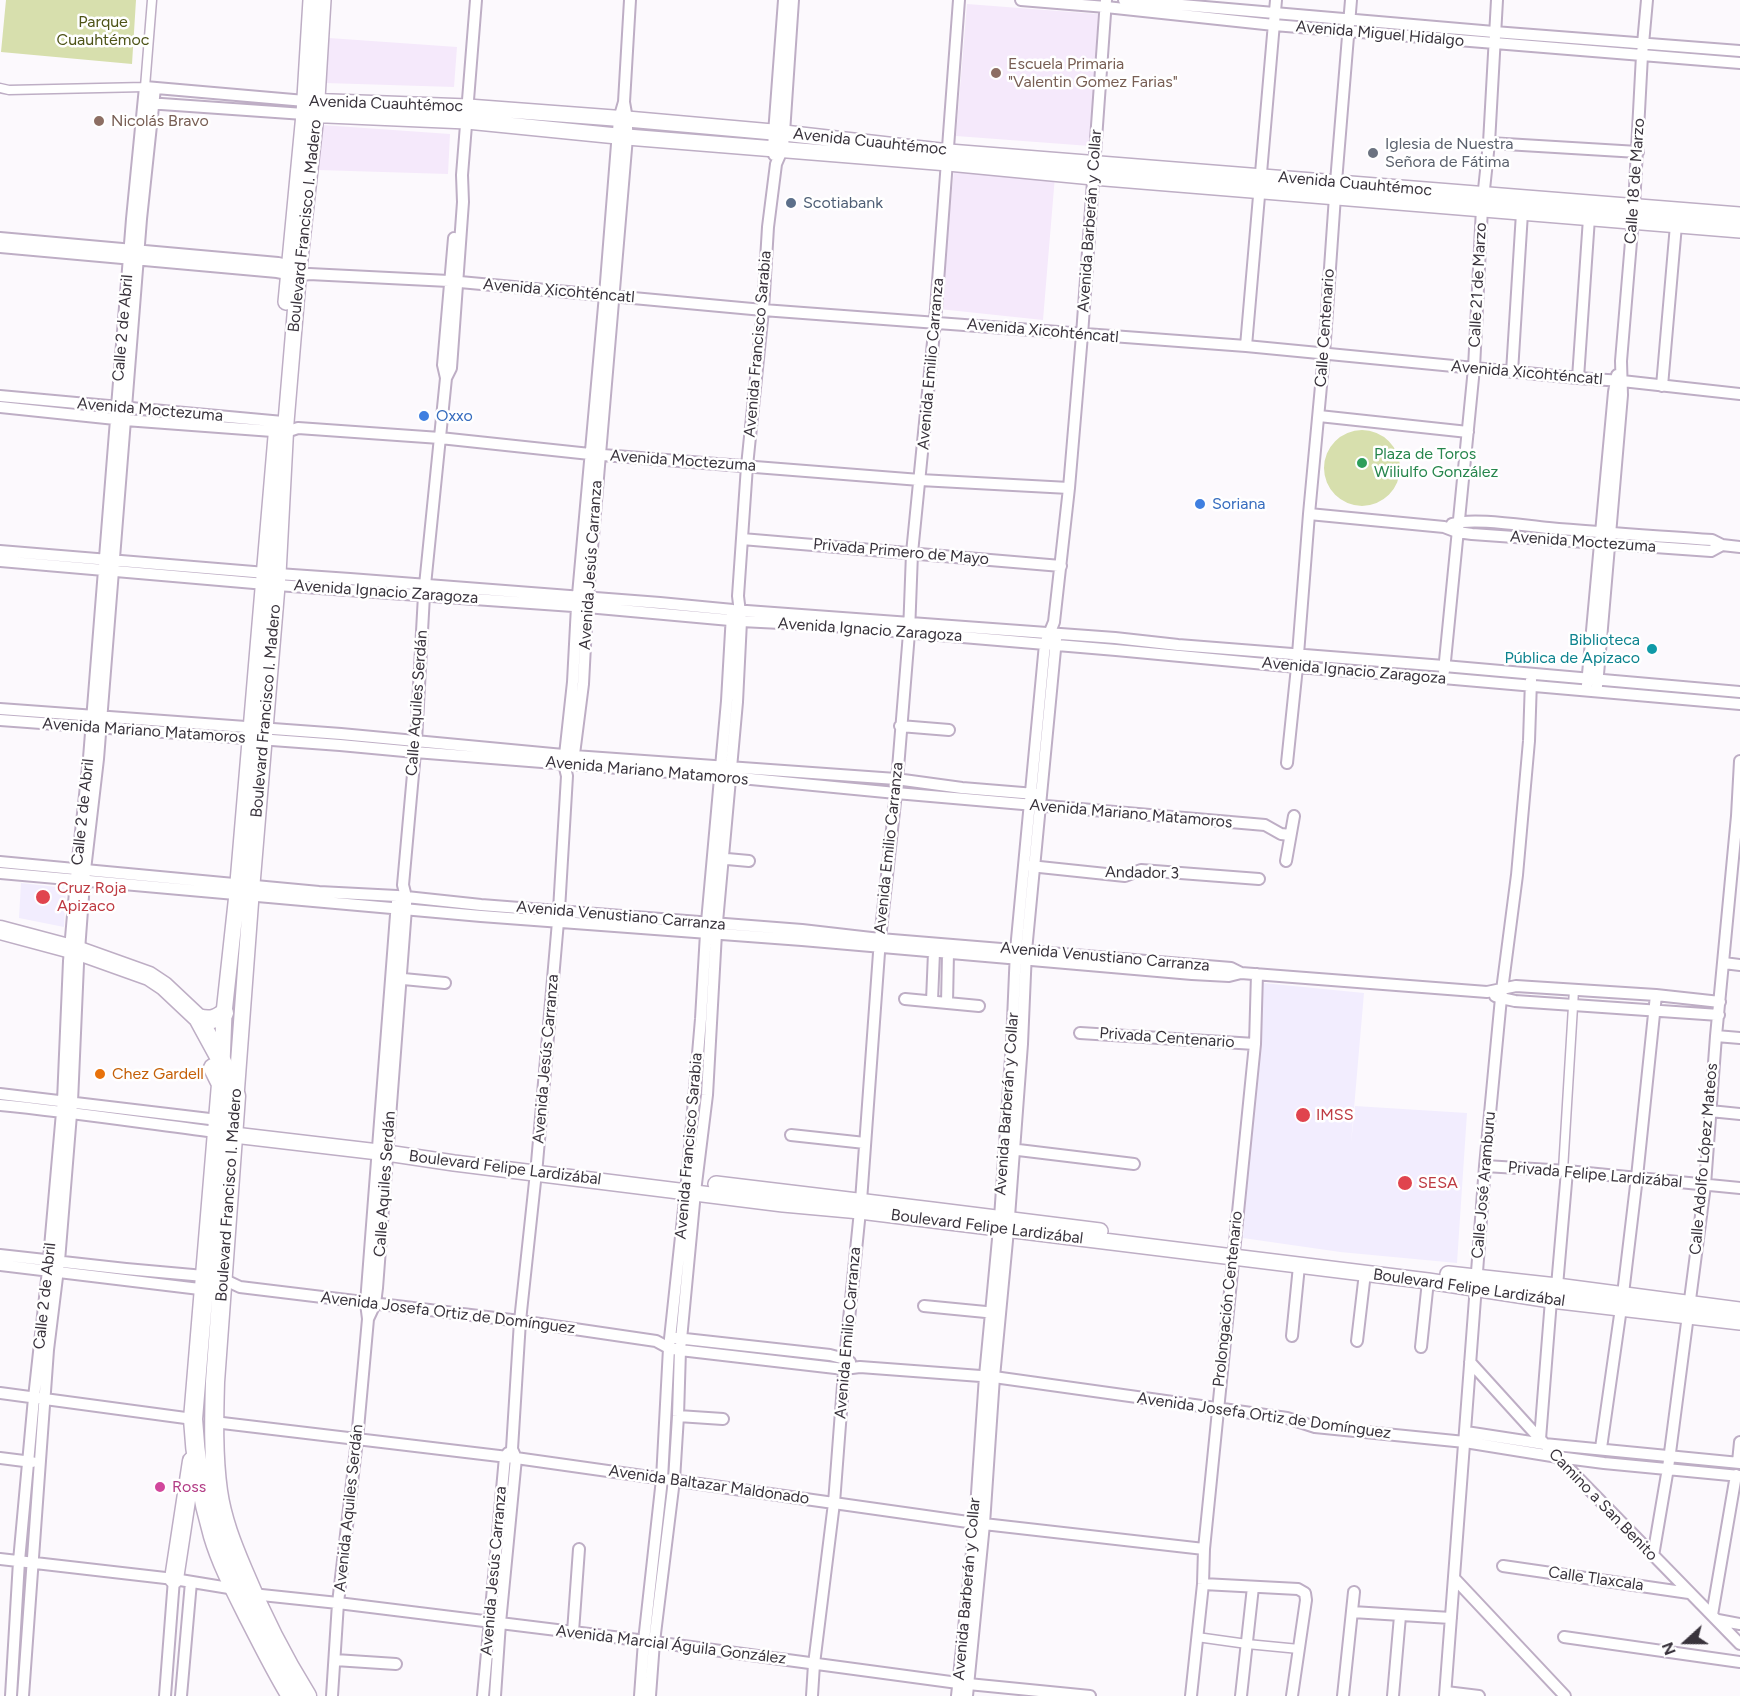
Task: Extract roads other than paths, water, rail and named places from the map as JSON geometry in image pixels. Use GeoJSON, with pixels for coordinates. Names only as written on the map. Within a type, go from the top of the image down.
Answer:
{"type":"FeatureCollection","features":[{"type":"Feature","properties":{"kind":"main road","name":"Boulevard Francisco I. Madero"},"geometry":{"type":"LineString","coordinates":[[311,0],[311,108]]}},
{"type":"Feature","properties":{"kind":"main road","name":"Boulevard Francisco I. Madero"},"geometry":{"type":"LineString","coordinates":[[194,1444],[193,1419],[203,1283],[226,1128],[236,1096],[244,890],[311,108],[323,0]]}},
{"type":"Feature","properties":{"kind":"main road","name":"Avenida Cuauhtémoc"},"geometry":{"type":"LineString","coordinates":[[311,108],[623,119],[778,140],[1094,170],[1633,214],[1740,215]]}},
{"type":"Feature","properties":{"kind":"main road","name":"Avenida Cuauhtémoc"},"geometry":{"type":"LineString","coordinates":[[468,114],[622,136],[778,140]]}},
{"type":"Feature","properties":{"kind":"main road","name":"Avenida Cuauhtémoc"},"geometry":{"type":"LineString","coordinates":[[1483,201],[1522,213],[1589,218],[1633,214],[1676,225],[1740,230]]}},
{"type":"Feature","properties":{"kind":"main road","name":"Boulevard Francisco I. Madero"},"geometry":{"type":"LineString","coordinates":[[244,890],[224,1013],[221,1084],[226,1128],[228,1286],[215,1382],[214,1422],[218,1492],[228,1534],[252,1594],[285,1662],[307,1696]]}},
{"type":"Feature","properties":{"kind":"main road"},"geometry":{"type":"LineString","coordinates":[[0,930],[74,956],[156,993],[178,1013],[193,1031],[221,1084]]}},
{"type":"Feature","properties":{"kind":"main road"},"geometry":{"type":"LineString","coordinates":[[0,942],[74,956],[149,976],[172,992],[198,1018],[222,1062],[236,1096]]}},
{"type":"Feature","properties":{"kind":"main road"},"geometry":{"type":"LineString","coordinates":[[198,1018],[211,1021],[224,1013]]}},
{"type":"Feature","properties":{"kind":"main road","name":"Boulevard Felipe Lardizábal"},"geometry":{"type":"LineString","coordinates":[[226,1128],[1554,1293],[1689,1309],[1740,1310]]}},
{"type":"Feature","properties":{"kind":"main road","name":"Boulevard Felipe Lardizábal"},"geometry":{"type":"LineString","coordinates":[[1233,1253],[1299,1266],[1357,1269],[1428,1281],[1476,1283]]}},
{"type":"Feature","properties":{"kind":"main road","name":"Boulevard Felipe Lardizábal"},"geometry":{"type":"LineString","coordinates":[[1689,1309],[1740,1322]]}},
{"type":"Feature","properties":{"kind":"main road"},"geometry":{"type":"LineString","coordinates":[[182,1581],[194,1444]]}},
{"type":"Feature","properties":{"kind":"main road"},"geometry":{"type":"LineString","coordinates":[[194,1444],[203,1498],[214,1538],[235,1589],[275,1670],[291,1696]]}},
{"type":"Feature","properties":{"kind":"street","name":"Calle 2 de Abril"},"geometry":{"type":"LineString","coordinates":[[11,1696],[18,1561],[28,1461],[39,1398],[49,1310],[65,1132],[80,875],[93,759],[136,219],[149,103],[152,0]]}},
{"type":"Feature","properties":{"kind":"street","name":"Calle Aquiles Serdán"},"geometry":{"type":"LineString","coordinates":[[370,1304],[415,747],[424,590],[446,378],[451,368],[454,281],[463,202],[462,175],[476,0]]}},
{"type":"Feature","properties":{"kind":"street","name":"Avenida Jesús Carranza"},"geometry":{"type":"LineString","coordinates":[[483,1696],[494,1622],[511,1455],[520,1321],[559,910],[567,776],[578,683],[582,602],[610,295],[630,0]]}},
{"type":"Feature","properties":{"kind":"street","name":"Avenida Francisco Sarabia"},"geometry":{"type":"LineString","coordinates":[[784,0],[786,42]]}},
{"type":"Feature","properties":{"kind":"street","name":"Avenida Francisco Sarabia"},"geometry":{"type":"LineString","coordinates":[[650,1696],[649,1642],[662,1479],[691,1186],[707,1095],[706,1019],[711,928],[732,701],[747,466],[786,42],[794,0]]}},
{"type":"Feature","properties":{"kind":"street","name":"Avenida Emilio Carranza"},"geometry":{"type":"LineString","coordinates":[[812,1696],[834,1503],[880,943],[896,793],[909,628],[912,553],[935,322],[959,0]]}},
{"type":"Feature","properties":{"kind":"street","name":"Avenida Miguel Hidalgo"},"geometry":{"type":"LineString","coordinates":[[1021,0],[1146,4]]}},
{"type":"Feature","properties":{"kind":"street","name":"Avenida Miguel Hidalgo"},"geometry":{"type":"LineString","coordinates":[[1124,0],[1230,15],[1274,25],[1740,63]]}},
{"type":"Feature","properties":{"kind":"street"},"geometry":{"type":"LineString","coordinates":[[1246,346],[1276,0]]}},
{"type":"Feature","properties":{"kind":"street","name":"Calle Centenario"},"geometry":{"type":"LineString","coordinates":[[1298,655],[1351,0]]}},
{"type":"Feature","properties":{"kind":"street","name":"Calle 21 de Marzo"},"geometry":{"type":"LineString","coordinates":[[1444,672],[1474,368],[1497,0]]}},
{"type":"Feature","properties":{"kind":"street","name":"Calle 18 de Marzo"},"geometry":{"type":"LineString","coordinates":[[1592,686],[1638,152],[1647,0]]}},
{"type":"Feature","properties":{"kind":"street","name":"Avenida Barberán y Collar"},"geometry":{"type":"LineString","coordinates":[[957,1696],[963,1683],[980,1523],[983,1453],[1004,1224],[1017,1044],[1021,955],[1042,724],[1069,488],[1106,3]]}},
{"type":"Feature","properties":{"kind":"street","name":"Avenida Miguel Hidalgo"},"geometry":{"type":"LineString","coordinates":[[1230,15],[1275,13],[1740,51]]}},
{"type":"Feature","properties":{"kind":"street"},"geometry":{"type":"LineString","coordinates":[[1420,38],[1421,26]]}},
{"type":"Feature","properties":{"kind":"street"},"geometry":{"type":"LineString","coordinates":[[1563,49],[1564,37]]}},
{"type":"Feature","properties":{"kind":"street"},"geometry":{"type":"LineString","coordinates":[[1726,50],[1726,62]]}},
{"type":"Feature","properties":{"kind":"street","name":"Avenida Cuauhtémoc"},"geometry":{"type":"LineString","coordinates":[[0,88],[9,90],[150,88],[311,108]]}},
{"type":"Feature","properties":{"kind":"street","name":"Avenida Cuauhtémoc"},"geometry":{"type":"LineString","coordinates":[[149,103],[311,108]]}},
{"type":"Feature","properties":{"kind":"street"},"geometry":{"type":"LineString","coordinates":[[1489,143],[1638,152]]}},
{"type":"Feature","properties":{"kind":"street"},"geometry":{"type":"LineString","coordinates":[[1512,372],[1522,213]]}},
{"type":"Feature","properties":{"kind":"street"},"geometry":{"type":"LineString","coordinates":[[1578,378],[1589,218]]}},
{"type":"Feature","properties":{"kind":"street"},"geometry":{"type":"LineString","coordinates":[[1662,386],[1676,225]]}},
{"type":"Feature","properties":{"kind":"street","name":"Avenida Xicohténcatl"},"geometry":{"type":"LineString","coordinates":[[0,238],[25,245]]}},
{"type":"Feature","properties":{"kind":"street","name":"Avenida Xicohténcatl"},"geometry":{"type":"LineString","coordinates":[[0,247],[25,245],[235,263],[278,263],[297,272],[454,281],[763,310],[1246,346],[1740,394]]}},
{"type":"Feature","properties":{"kind":"street","name":"Avenida Moctezuma"},"geometry":{"type":"LineString","coordinates":[[0,396],[19,403],[86,410],[120,419],[161,417],[440,438],[595,454],[920,480],[1069,488]]}},
{"type":"Feature","properties":{"kind":"street","name":"Avenida Moctezuma"},"geometry":{"type":"LineString","coordinates":[[0,407],[19,403]]}},
{"type":"Feature","properties":{"kind":"street","name":"Avenida Moctezuma"},"geometry":{"type":"LineString","coordinates":[[86,410],[121,407],[161,417]]}},
{"type":"Feature","properties":{"kind":"street"},"geometry":{"type":"LineString","coordinates":[[1318,416],[1468,432]]}},
{"type":"Feature","properties":{"kind":"street","name":"Avenida Moctezuma"},"geometry":{"type":"LineString","coordinates":[[1309,514],[1444,527],[1659,542],[1711,551],[1722,545],[1740,547]]}},
{"type":"Feature","properties":{"kind":"street","name":"Privada Primero de Mayo"},"geometry":{"type":"LineString","coordinates":[[742,538],[1061,566]]}},
{"type":"Feature","properties":{"kind":"street","name":"Avenida Ignacio Zaragoza"},"geometry":{"type":"LineString","coordinates":[[0,551],[109,565]]}},
{"type":"Feature","properties":{"kind":"street","name":"Avenida Ignacio Zaragoza"},"geometry":{"type":"LineString","coordinates":[[0,561],[109,565],[1051,639],[1298,655],[1378,667],[1444,672],[1532,674],[1592,686],[1658,692],[1740,704]]}},
{"type":"Feature","properties":{"kind":"street","name":"Avenida Ignacio Zaragoza"},"geometry":{"type":"LineString","coordinates":[[1051,639],[1298,667],[1378,667]]}},
{"type":"Feature","properties":{"kind":"street"},"geometry":{"type":"LineString","coordinates":[[1287,763],[1298,655]]}},
{"type":"Feature","properties":{"kind":"street","name":"Avenida Ignacio Zaragoza"},"geometry":{"type":"LineString","coordinates":[[1444,672],[1530,687],[1592,686]]}},
{"type":"Feature","properties":{"kind":"street","name":"Calle José Aramburu"},"geometry":{"type":"LineString","coordinates":[[1446,1694],[1485,1166],[1502,993],[1517,875],[1529,741],[1532,674]]}},
{"type":"Feature","properties":{"kind":"street","name":"Avenida Ignacio Zaragoza"},"geometry":{"type":"LineString","coordinates":[[1658,692],[1740,692]]}},
{"type":"Feature","properties":{"kind":"street","name":"Avenida Mariano Matamoros"},"geometry":{"type":"LineString","coordinates":[[0,709],[20,716]]}},
{"type":"Feature","properties":{"kind":"street","name":"Avenida Mariano Matamoros"},"geometry":{"type":"LineString","coordinates":[[0,720],[20,716],[96,721],[258,734],[340,745],[415,747],[725,772],[813,773],[896,779],[962,793]]}},
{"type":"Feature","properties":{"kind":"street"},"geometry":{"type":"LineString","coordinates":[[900,726],[949,730]]}},
{"type":"Feature","properties":{"kind":"street","name":"Calle Adolfo López Mateos"},"geometry":{"type":"LineString","coordinates":[[1653,1556],[1668,1468],[1705,1185],[1716,1036],[1735,890],[1740,760]]}},
{"type":"Feature","properties":{"kind":"street","name":"Avenida Mariano Matamoros"},"geometry":{"type":"LineString","coordinates":[[725,772],[812,785],[896,793],[962,793],[1035,799],[1265,825],[1281,834],[1290,835]]}},
{"type":"Feature","properties":{"kind":"street"},"geometry":{"type":"LineString","coordinates":[[812,785],[813,773]]}},
{"type":"Feature","properties":{"kind":"street"},"geometry":{"type":"LineString","coordinates":[[1286,861],[1294,816]]}},
{"type":"Feature","properties":{"kind":"street"},"geometry":{"type":"LineString","coordinates":[[718,859],[749,861]]}},
{"type":"Feature","properties":{"kind":"street","name":"Avenida Venustiano Carranza"},"geometry":{"type":"LineString","coordinates":[[0,862],[80,875]]}},
{"type":"Feature","properties":{"kind":"street","name":"Andador 3"},"geometry":{"type":"LineString","coordinates":[[1030,866],[1125,876],[1141,870],[1259,879]]}},
{"type":"Feature","properties":{"kind":"street","name":"Avenida Venustiano Carranza"},"geometry":{"type":"LineString","coordinates":[[0,873],[80,875],[318,897],[401,902],[481,910],[557,922],[630,921]]}},
{"type":"Feature","properties":{"kind":"street","name":"Avenida Venustiano Carranza"},"geometry":{"type":"LineString","coordinates":[[481,910],[559,910],[630,921],[1132,964],[1230,976],[1241,973],[1502,993],[1573,1005],[1719,1015]]}},
{"type":"Feature","properties":{"kind":"street","name":"Avenida Venustiano Carranza"},"geometry":{"type":"LineString","coordinates":[[880,943],[934,952],[1021,955]]}},
{"type":"Feature","properties":{"kind":"street"},"geometry":{"type":"LineString","coordinates":[[932,1001],[934,952]]}},
{"type":"Feature","properties":{"kind":"street"},"geometry":{"type":"LineString","coordinates":[[947,1003],[948,953]]}},
{"type":"Feature","properties":{"kind":"street"},"geometry":{"type":"LineString","coordinates":[[1724,963],[1740,965]]}},
{"type":"Feature","properties":{"kind":"street","name":"Prolongación Centenario"},"geometry":{"type":"LineString","coordinates":[[1191,1696],[1203,1584],[1217,1409],[1255,1044],[1257,974]]}},
{"type":"Feature","properties":{"kind":"street"},"geometry":{"type":"LineString","coordinates":[[395,978],[445,983]]}},
{"type":"Feature","properties":{"kind":"street","name":"Avenida Venustiano Carranza"},"geometry":{"type":"LineString","coordinates":[[1502,993],[1516,986],[1656,995],[1720,1002]]}},
{"type":"Feature","properties":{"kind":"street"},"geometry":{"type":"LineString","coordinates":[[1542,1442],[1565,1170],[1574,990]]}},
{"type":"Feature","properties":{"kind":"street"},"geometry":{"type":"LineString","coordinates":[[1601,1448],[1622,1301],[1656,995]]}},
{"type":"Feature","properties":{"kind":"street"},"geometry":{"type":"LineString","coordinates":[[905,999],[979,1006]]}},
{"type":"Feature","properties":{"kind":"street","name":"Privada Centenario"},"geometry":{"type":"LineString","coordinates":[[1080,1033],[1255,1044]]}},
{"type":"Feature","properties":{"kind":"street"},"geometry":{"type":"LineString","coordinates":[[1716,1036],[1740,1038]]}},
{"type":"Feature","properties":{"kind":"street","name":"Boulevard Felipe Lardizábal"},"geometry":{"type":"LineString","coordinates":[[0,1094],[67,1107],[226,1128]]}},
{"type":"Feature","properties":{"kind":"street","name":"Boulevard Felipe Lardizábal"},"geometry":{"type":"LineString","coordinates":[[0,1105],[67,1107]]}},
{"type":"Feature","properties":{"kind":"street"},"geometry":{"type":"LineString","coordinates":[[1710,1111],[1740,1114]]}},
{"type":"Feature","properties":{"kind":"street"},"geometry":{"type":"LineString","coordinates":[[791,1135],[865,1143]]}},
{"type":"Feature","properties":{"kind":"street"},"geometry":{"type":"LineString","coordinates":[[1009,1149],[1134,1164]]}},
{"type":"Feature","properties":{"kind":"street","name":"Privada Felipe Lardizábal"},"geometry":{"type":"LineString","coordinates":[[1485,1166],[1565,1170],[1740,1188]]}},
{"type":"Feature","properties":{"kind":"street","name":"Avenida Josefa Ortiz de Domínguez"},"geometry":{"type":"LineString","coordinates":[[0,1255],[53,1266]]}},
{"type":"Feature","properties":{"kind":"street","name":"Avenida Josefa Ortiz de Domínguez"},"geometry":{"type":"LineString","coordinates":[[0,1265],[53,1266],[203,1283],[520,1321],[724,1349],[781,1350],[860,1367],[989,1376],[1287,1418],[1315,1427],[1542,1442],[1739,1462]]}},
{"type":"Feature","properties":{"kind":"street"},"geometry":{"type":"LineString","coordinates":[[1292,1336],[1299,1266]]}},
{"type":"Feature","properties":{"kind":"street"},"geometry":{"type":"LineString","coordinates":[[1357,1269],[1357,1341]]}},
{"type":"Feature","properties":{"kind":"street"},"geometry":{"type":"LineString","coordinates":[[1421,1347],[1428,1281]]}},
{"type":"Feature","properties":{"kind":"street","name":"Avenida Aquiles Serdán"},"geometry":{"type":"LineString","coordinates":[[332,1696],[338,1603],[370,1304]]}},
{"type":"Feature","properties":{"kind":"street"},"geometry":{"type":"LineString","coordinates":[[924,1306],[995,1313]]}},
{"type":"Feature","properties":{"kind":"street","name":"Avenida Francisco Sarabia"},"geometry":{"type":"LineString","coordinates":[[640,1696],[674,1480],[678,1416],[675,1343]]}},
{"type":"Feature","properties":{"kind":"street","name":"Avenida Josefa Ortiz de Domínguez"},"geometry":{"type":"LineString","coordinates":[[724,1349],[780,1362],[844,1364]]}},
{"type":"Feature","properties":{"kind":"street"},"geometry":{"type":"LineString","coordinates":[[780,1362],[781,1350]]}},
{"type":"Feature","properties":{"kind":"street","name":"Camino a San Benito"},"geometry":{"type":"LineString","coordinates":[[1470,1362],[1542,1442],[1740,1644]]}},
{"type":"Feature","properties":{"kind":"street"},"geometry":{"type":"LineString","coordinates":[[0,1393],[214,1422]]}},
{"type":"Feature","properties":{"kind":"street","name":"Calle 2 de Abril"},"geometry":{"type":"LineString","coordinates":[[23,1696],[40,1463],[39,1398]]}},
{"type":"Feature","properties":{"kind":"street"},"geometry":{"type":"LineString","coordinates":[[678,1416],[723,1419]]}},
{"type":"Feature","properties":{"kind":"street","name":"Avenida Baltazar Maldonado"},"geometry":{"type":"LineString","coordinates":[[214,1422],[357,1440],[511,1455],[662,1479],[980,1523],[1204,1549]]}},
{"type":"Feature","properties":{"kind":"street","name":"Avenida Josefa Ortiz de Domínguez"},"geometry":{"type":"LineString","coordinates":[[1465,1437],[1558,1457],[1738,1475]]}},
{"type":"Feature","properties":{"kind":"street"},"geometry":{"type":"LineString","coordinates":[[1739,1462],[1740,1442]]}},
{"type":"Feature","properties":{"kind":"street"},"geometry":{"type":"LineString","coordinates":[[0,1458],[40,1463]]}},
{"type":"Feature","properties":{"kind":"street"},"geometry":{"type":"LineString","coordinates":[[1738,1475],[1715,1618],[1740,1624]]}},
{"type":"Feature","properties":{"kind":"street"},"geometry":{"type":"LineString","coordinates":[[573,1632],[579,1549]]}},
{"type":"Feature","properties":{"kind":"street"},"geometry":{"type":"LineString","coordinates":[[0,1559],[182,1581],[235,1589],[252,1594]]}},
{"type":"Feature","properties":{"kind":"street","name":"Calle Tlaxcala"},"geometry":{"type":"LineString","coordinates":[[1503,1566],[1689,1593]]}},
{"type":"Feature","properties":{"kind":"street"},"geometry":{"type":"LineString","coordinates":[[1454,1578],[1565,1696]]}},
{"type":"Feature","properties":{"kind":"street"},"geometry":{"type":"LineString","coordinates":[[165,1696],[167,1668],[182,1581]]}},
{"type":"Feature","properties":{"kind":"street"},"geometry":{"type":"LineString","coordinates":[[181,1696],[182,1581]]}},
{"type":"Feature","properties":{"kind":"street"},"geometry":{"type":"LineString","coordinates":[[1203,1584],[1298,1589],[1305,1593],[1306,1600],[1292,1696]]}},
{"type":"Feature","properties":{"kind":"street"},"geometry":{"type":"LineString","coordinates":[[1241,1696],[1253,1587]]}},
{"type":"Feature","properties":{"kind":"street"},"geometry":{"type":"LineString","coordinates":[[1343,1696],[1354,1592]]}},
{"type":"Feature","properties":{"kind":"street","name":"Avenida Marcial Águila González"},"geometry":{"type":"LineString","coordinates":[[252,1594],[494,1622],[963,1683],[1090,1696]]}},
{"type":"Feature","properties":{"kind":"street"},"geometry":{"type":"LineString","coordinates":[[1352,1612],[1452,1618]]}},
{"type":"Feature","properties":{"kind":"street"},"geometry":{"type":"LineString","coordinates":[[1393,1696],[1400,1616]]}},
{"type":"Feature","properties":{"kind":"street","name":"Avenida Jesús Carranza"},"geometry":{"type":"LineString","coordinates":[[494,1622],[495,1696]]}},
{"type":"Feature","properties":{"kind":"street"},"geometry":{"type":"LineString","coordinates":[[1197,1637],[1299,1648]]}},
{"type":"Feature","properties":{"kind":"street"},"geometry":{"type":"LineString","coordinates":[[1564,1637],[1740,1662]]}},
{"type":"Feature","properties":{"kind":"street"},"geometry":{"type":"LineString","coordinates":[[15,1638],[27,1639]]}},
{"type":"Feature","properties":{"kind":"street"},"geometry":{"type":"LineString","coordinates":[[335,1660],[396,1664]]}},
{"type":"Feature","properties":{"kind":"street"},"geometry":{"type":"LineString","coordinates":[[167,1668],[183,1670]]}},
{"type":"Feature","properties":{"kind":"street","name":"Avenida Barberán y Collar"},"geometry":{"type":"LineString","coordinates":[[963,1683],[967,1696]]}},
{"type":"Feature","properties":{"kind":"street"},"geometry":{"type":"LineString","coordinates":[[1446,1694],[1479,1696]]}},
{"type":"Feature","properties":{"kind":"place","name":"Escuela Primaria \"Valentin Gomez Farias\""},"geometry":{"type":"Point","coordinates":[996,73]}},
{"type":"Feature","properties":{"kind":"place","name":"Nicolás Bravo"},"geometry":{"type":"Point","coordinates":[99,121]}},
{"type":"Feature","properties":{"kind":"place","name":"Iglesia de Nuestra Señora de Fátima"},"geometry":{"type":"Point","coordinates":[1373,153]}},
{"type":"Feature","properties":{"kind":"place","name":"Scotiabank"},"geometry":{"type":"Point","coordinates":[791,203]}},
{"type":"Feature","properties":{"kind":"place","name":"Oxxo"},"geometry":{"type":"Point","coordinates":[424,416]}},
{"type":"Feature","properties":{"kind":"place","name":"Plaza de Toros Wiliulfo González"},"geometry":{"type":"Point","coordinates":[1362,463]}},
{"type":"Feature","properties":{"kind":"place","name":"Soriana"},"geometry":{"type":"Point","coordinates":[1200,504]}},
{"type":"Feature","properties":{"kind":"place","name":"Biblioteca Pública de Apizaco"},"geometry":{"type":"Point","coordinates":[1652,649]}},
{"type":"Feature","properties":{"kind":"place","name":"Cruz Roja Apizaco"},"geometry":{"type":"Point","coordinates":[43,897]}},
{"type":"Feature","properties":{"kind":"place","name":"Chez Gardell"},"geometry":{"type":"Point","coordinates":[100,1074]}},
{"type":"Feature","properties":{"kind":"place","name":"IMSS"},"geometry":{"type":"Point","coordinates":[1303,1115]}},
{"type":"Feature","properties":{"kind":"place","name":"SESA"},"geometry":{"type":"Point","coordinates":[1405,1183]}},
{"type":"Feature","properties":{"kind":"place","name":"Ross"},"geometry":{"type":"Point","coordinates":[160,1487]}},
{"type":"Feature","properties":{"kind":"park label","name":"Parque Cuauhtémoc"},"geometry":{"type":"Point","coordinates":[103,31]}}]}
